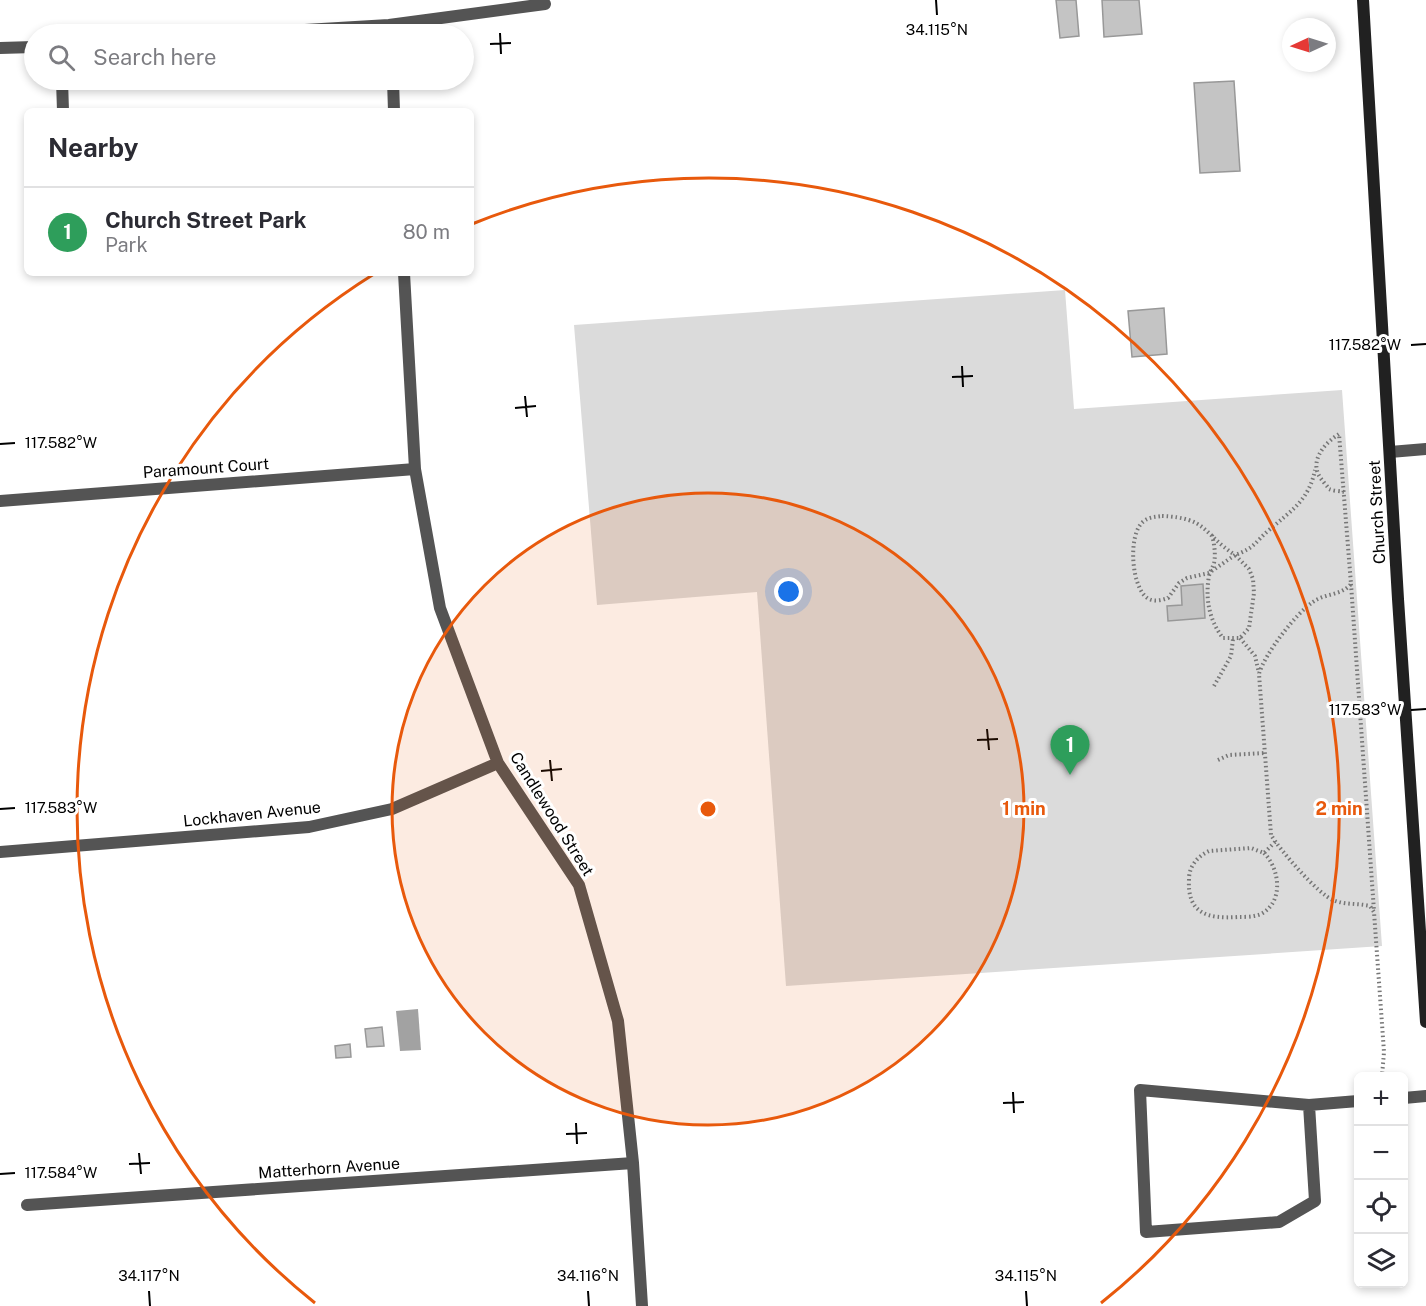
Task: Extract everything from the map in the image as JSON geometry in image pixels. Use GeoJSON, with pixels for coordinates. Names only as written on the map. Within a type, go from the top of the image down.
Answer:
{"type":"FeatureCollection","features":[{"type":"Feature","properties":{"kind":"street","name":"Church Street"},"geometry":{"type":"LineString","coordinates":[[1363,0],[1398,599],[1426,1022]]}},
{"type":"Feature","properties":{"kind":"street"},"geometry":{"type":"LineString","coordinates":[[426,24],[545,4]]}},
{"type":"Feature","properties":{"kind":"street"},"geometry":{"type":"LineString","coordinates":[[0,48],[24,47]]}},
{"type":"Feature","properties":{"kind":"street"},"geometry":{"type":"LineString","coordinates":[[62,90],[63,108]]}},
{"type":"Feature","properties":{"kind":"street"},"geometry":{"type":"LineString","coordinates":[[393,90],[394,108]]}},
{"type":"Feature","properties":{"kind":"street","name":"Candlewood Street"},"geometry":{"type":"LineString","coordinates":[[404,276],[415,469],[440,608],[498,763],[579,885],[618,1021],[633,1163],[642,1306]]}},
{"type":"Feature","properties":{"kind":"street"},"geometry":{"type":"LineString","coordinates":[[1390,452],[1426,449]]}},
{"type":"Feature","properties":{"kind":"street","name":"Paramount Court"},"geometry":{"type":"LineString","coordinates":[[0,501],[415,469]]}},
{"type":"Feature","properties":{"kind":"street","name":"Lockhaven Avenue"},"geometry":{"type":"LineString","coordinates":[[0,852],[309,827],[392,808],[498,763]]}},
{"type":"Feature","properties":{"kind":"street"},"geometry":{"type":"LineString","coordinates":[[1309,1105],[1315,1201],[1279,1222],[1146,1232],[1140,1090],[1309,1105],[1354,1101]]}},
{"type":"Feature","properties":{"kind":"street"},"geometry":{"type":"LineString","coordinates":[[1408,1098],[1426,1096]]}},
{"type":"Feature","properties":{"kind":"street","name":"Matterhorn Avenue"},"geometry":{"type":"LineString","coordinates":[[27,1205],[633,1163]]}},
{"type":"Feature","properties":{"kind":"path"},"geometry":{"type":"LineString","coordinates":[[1212,535],[1214,562],[1209,573],[1206,600],[1210,615],[1222,638],[1240,638],[1249,628],[1254,593],[1253,579],[1249,569],[1235,555],[1222,546],[1212,535],[1201,524],[1190,519],[1162,516],[1150,517],[1142,522],[1133,543],[1134,567],[1138,581],[1144,595],[1150,600],[1168,598],[1187,578],[1209,573],[1235,555],[1251,550],[1267,531],[1297,507],[1312,484],[1318,456],[1330,440],[1339,434],[1384,1052],[1382,1072]]}},
{"type":"Feature","properties":{"kind":"path"},"geometry":{"type":"LineString","coordinates":[[1316,470],[1319,478],[1329,489],[1344,492]]}},
{"type":"Feature","properties":{"kind":"path"},"geometry":{"type":"LineString","coordinates":[[1259,674],[1262,662],[1301,612],[1313,601],[1340,592],[1351,584]]}},
{"type":"Feature","properties":{"kind":"path"},"geometry":{"type":"LineString","coordinates":[[1240,638],[1255,656],[1259,674],[1271,835],[1329,899],[1370,906],[1374,912]]}},
{"type":"Feature","properties":{"kind":"path"},"geometry":{"type":"LineString","coordinates":[[1214,686],[1231,656],[1233,639]]}},
{"type":"Feature","properties":{"kind":"path"},"geometry":{"type":"LineString","coordinates":[[1218,760],[1228,755],[1265,753]]}},
{"type":"Feature","properties":{"kind":"path"},"geometry":{"type":"LineString","coordinates":[[1264,853],[1275,842]]}},
{"type":"Feature","properties":{"kind":"path"},"geometry":{"type":"LineString","coordinates":[[1251,848],[1264,853],[1273,864],[1277,888],[1272,903],[1260,914],[1212,918],[1205,915],[1193,902],[1189,875],[1196,859],[1203,853],[1251,848]]}},
{"type":"Feature","properties":{"kind":"shaded area"},"geometry":{"type":"Polygon","coordinates":[[[1065,290],[1074,409],[1342,390],[1382,946],[786,986],[757,592],[597,605],[574,325],[1065,290]]]}},
{"type":"Feature","properties":{"kind":"shaded area"},"geometry":{"type":"Polygon","coordinates":[[[418,1009],[421,1050],[400,1051],[396,1011],[418,1009]]]}},
{"type":"Feature","properties":{"kind":"building"},"geometry":{"type":"Polygon","coordinates":[[[1056,0],[1076,0],[1079,36],[1060,38],[1056,0]]]}},
{"type":"Feature","properties":{"kind":"building"},"geometry":{"type":"Polygon","coordinates":[[[1102,0],[1139,0],[1142,34],[1104,37],[1102,0]]]}},
{"type":"Feature","properties":{"kind":"building"},"geometry":{"type":"Polygon","coordinates":[[[1234,81],[1240,171],[1200,173],[1194,83],[1234,81]]]}},
{"type":"Feature","properties":{"kind":"building"},"geometry":{"type":"Polygon","coordinates":[[[1164,308],[1167,354],[1132,357],[1128,311],[1164,308]]]}},
{"type":"Feature","properties":{"kind":"building"},"geometry":{"type":"Polygon","coordinates":[[[1203,584],[1205,618],[1168,621],[1167,606],[1182,605],[1181,586],[1203,584]]]}},
{"type":"Feature","properties":{"kind":"building"},"geometry":{"type":"Polygon","coordinates":[[[382,1027],[384,1046],[367,1047],[365,1029],[382,1027]]]}},
{"type":"Feature","properties":{"kind":"building"},"geometry":{"type":"Polygon","coordinates":[[[350,1044],[351,1057],[336,1058],[335,1046],[350,1044]]]}},
{"type":"Feature","properties":{"kind":"place","name":"Church Street Park"},"geometry":{"type":"Point","coordinates":[1070,775]}}]}
